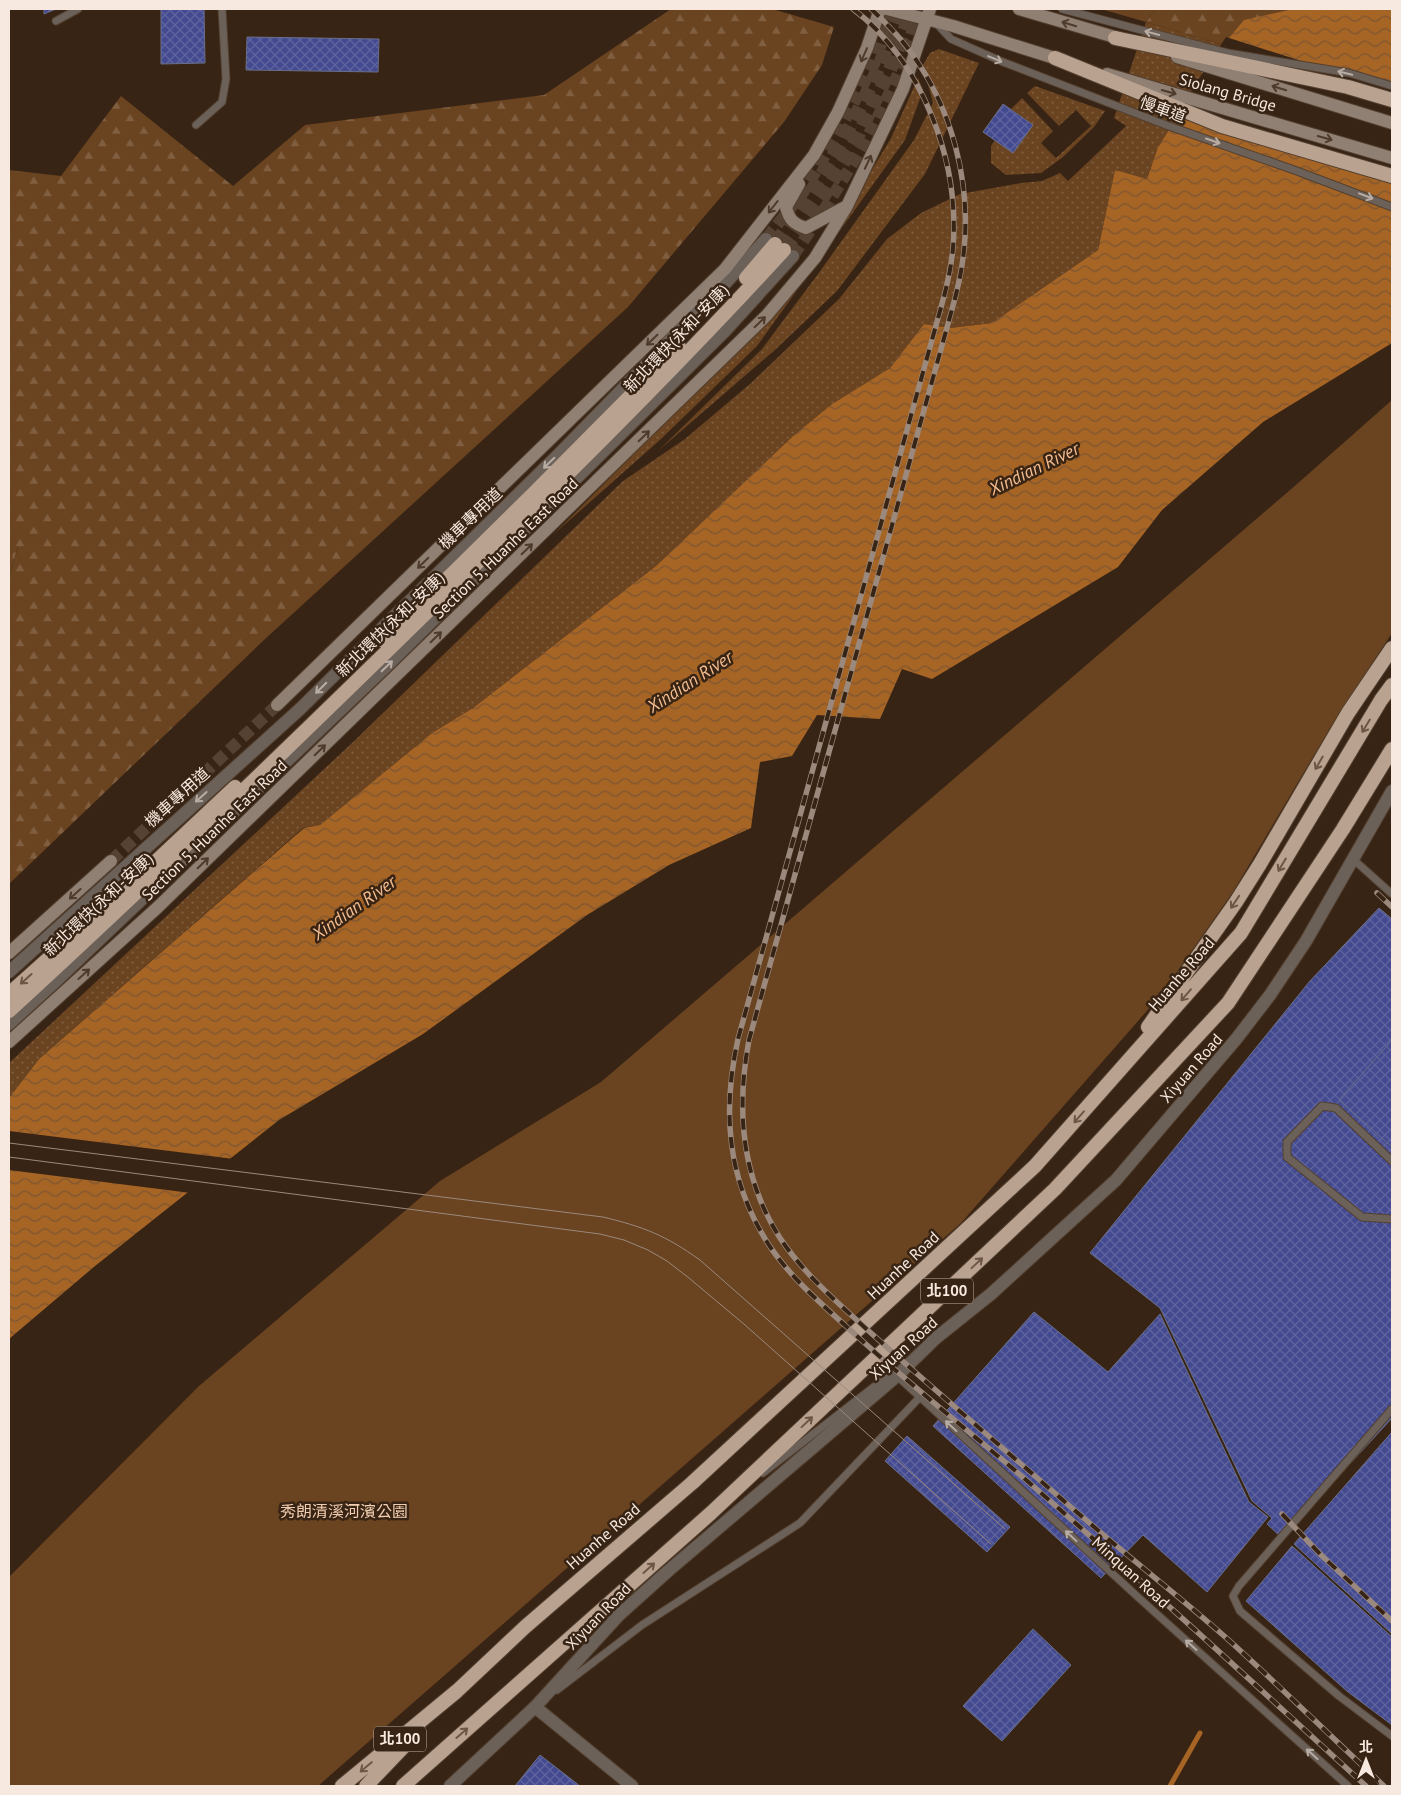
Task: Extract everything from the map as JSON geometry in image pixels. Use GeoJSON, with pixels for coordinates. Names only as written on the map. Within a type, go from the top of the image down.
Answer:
{"type":"FeatureCollection","features":[{"type":"Feature","properties":{"kind":"highway"},"geometry":{"type":"LineString","coordinates":[[1115,38],[1348,86],[1392,100]]}},
{"type":"Feature","properties":{"kind":"highway"},"geometry":{"type":"LineString","coordinates":[[1055,58],[1204,120],[1392,176]]}},
{"type":"Feature","properties":{"kind":"highway"},"geometry":{"type":"LineString","coordinates":[[1331,158],[1392,181]]}},
{"type":"Feature","properties":{"kind":"highway","name":"新北環快(永和-安康)"},"geometry":{"type":"LineString","coordinates":[[9,994],[135,881],[267,756],[534,494],[779,247]]}},
{"type":"Feature","properties":{"kind":"highway","name":"新北環快(永和-安康)"},"geometry":{"type":"LineString","coordinates":[[9,1011],[144,888],[541,501],[727,312],[779,247]]}},
{"type":"Feature","properties":{"kind":"highway"},"geometry":{"type":"LineString","coordinates":[[1106,1085],[1236,902],[1348,713],[1392,648]]}},
{"type":"Feature","properties":{"kind":"highway","name":"Huanhe Road"},"geometry":{"type":"LineString","coordinates":[[342,1786],[457,1691],[525,1627],[692,1483],[1035,1166],[1241,933],[1381,700],[1392,685]]}},
{"type":"Feature","properties":{"kind":"highway","name":"北100"},"geometry":{"type":"LineString","coordinates":[[401,1786],[711,1513],[1055,1189],[1228,1003],[1343,829],[1392,749]]}},
{"type":"Feature","properties":{"kind":"highway"},"geometry":{"type":"LineString","coordinates":[[366,1786],[457,1691]]}},
{"type":"Feature","properties":{"kind":"main road"},"geometry":{"type":"LineString","coordinates":[[847,206],[806,228],[797,225],[789,218],[786,207],[838,112],[867,48],[880,9]]}},
{"type":"Feature","properties":{"kind":"main road","name":"Siolang Bridge"},"geometry":{"type":"LineString","coordinates":[[887,9],[930,16],[953,26],[1055,58],[1392,158]]}},
{"type":"Feature","properties":{"kind":"main road","name":"Siolang Bridge"},"geometry":{"type":"LineString","coordinates":[[1019,9],[1392,122]]}},
{"type":"Feature","properties":{"kind":"main road","name":"Section 5, Huanhe East Road"},"geometry":{"type":"LineString","coordinates":[[9,1042],[158,907],[767,315],[815,258],[847,206],[903,89],[930,16]]}},
{"type":"Feature","properties":{"kind":"main road"},"geometry":{"type":"LineString","coordinates":[[278,706],[725,269],[814,155]]}},
{"type":"Feature","properties":{"kind":"main road"},"geometry":{"type":"LineString","coordinates":[[9,953],[111,861]]}},
{"type":"Feature","properties":{"kind":"street","name":"機車專用道"},"geometry":{"type":"LineString","coordinates":[[9,972],[300,709],[558,454],[721,288],[779,247]]}},
{"type":"Feature","properties":{"kind":"street"},"geometry":{"type":"LineString","coordinates":[[9,1024],[390,663],[725,332],[779,247]]}},
{"type":"Feature","properties":{"kind":"street","name":"Xiyuan Road"},"geometry":{"type":"LineString","coordinates":[[450,1786],[535,1707],[619,1615],[897,1376],[936,1338],[991,1294],[1116,1180],[1237,1038],[1265,1002],[1306,941],[1392,791]]}},
{"type":"Feature","properties":{"kind":"street"},"geometry":{"type":"LineString","coordinates":[[535,1707],[632,1786]]}},
{"type":"Feature","properties":{"kind":"lane"},"geometry":{"type":"LineString","coordinates":[[56,21],[78,9]]}},
{"type":"Feature","properties":{"kind":"lane"},"geometry":{"type":"LineString","coordinates":[[196,124],[222,102],[226,79],[222,9]]}},
{"type":"Feature","properties":{"kind":"lane"},"geometry":{"type":"LineString","coordinates":[[1062,9],[1228,52],[1349,73],[1392,86]]}},
{"type":"Feature","properties":{"kind":"lane","name":"慢車道"},"geometry":{"type":"LineString","coordinates":[[930,16],[951,39],[1003,62],[1166,125],[1392,207]]}},
{"type":"Feature","properties":{"kind":"lane"},"geometry":{"type":"LineString","coordinates":[[1354,860],[1392,894]]}},
{"type":"Feature","properties":{"kind":"lane"},"geometry":{"type":"LineString","coordinates":[[1392,1161],[1336,1108],[1322,1106],[1287,1142],[1287,1157],[1362,1217],[1392,1219]]}},
{"type":"Feature","properties":{"kind":"lane"},"geometry":{"type":"LineString","coordinates":[[711,1513],[936,1338]]}},
{"type":"Feature","properties":{"kind":"lane","name":"Minquan Road"},"geometry":{"type":"LineString","coordinates":[[897,1376],[1348,1786]]}},
{"type":"Feature","properties":{"kind":"lane"},"geometry":{"type":"LineString","coordinates":[[535,1707],[642,1625],[800,1523],[920,1398]]}},
{"type":"Feature","properties":{"kind":"lane"},"geometry":{"type":"LineString","coordinates":[[1392,1409],[1238,1586],[1233,1596],[1240,1611],[1339,1696],[1392,1736]]}},
{"type":"Feature","properties":{"kind":"green space"},"geometry":{"type":"Polygon","coordinates":[[[671,9],[772,9],[834,27],[822,65],[784,122],[628,307],[264,640],[9,884],[9,578],[18,547],[9,552],[9,170],[61,176],[121,96],[233,186],[305,125],[544,95],[671,9]]]}},
{"type":"Feature","properties":{"kind":"green space"},"geometry":{"type":"Polygon","coordinates":[[[1101,9],[1156,9],[1146,22],[1101,9]]]}},
{"type":"Feature","properties":{"kind":"green space"},"geometry":{"type":"Polygon","coordinates":[[[1156,9],[1293,9],[1223,45],[1146,22],[1156,9]]]}},
{"type":"Feature","properties":{"kind":"green space"},"geometry":{"type":"Polygon","coordinates":[[[1146,22],[1223,45],[1158,147],[1147,179],[1115,171],[1098,250],[992,323],[950,328],[924,324],[890,368],[832,404],[793,436],[656,566],[473,708],[432,733],[320,825],[303,828],[39,1059],[9,1098],[9,1063],[352,743],[623,481],[685,439],[751,383],[839,299],[887,239],[921,213],[960,194],[1042,181],[1060,173],[1068,181],[1126,126],[1114,118],[1146,22]]]}},
{"type":"Feature","properties":{"kind":"green space"},"geometry":{"type":"Polygon","coordinates":[[[939,49],[979,63],[925,174],[837,291],[776,349],[658,451],[762,349],[914,140],[933,103],[923,65],[930,53],[939,49]]]}},
{"type":"Feature","properties":{"kind":"green space"},"geometry":{"type":"Polygon","coordinates":[[[918,78],[923,90],[905,140],[757,346],[661,439],[554,534],[772,315],[830,240],[891,138],[918,78]]]}},
{"type":"Feature","properties":{"kind":"green space"},"geometry":{"type":"Polygon","coordinates":[[[1035,86],[1105,111],[1094,127],[1063,157],[1041,173],[1006,175],[991,163],[991,146],[995,140],[1033,125],[1011,109],[1022,98],[1053,131],[1041,143],[1056,158],[1091,126],[1076,110],[1059,126],[1027,93],[1035,86]]]}},
{"type":"Feature","properties":{"kind":"green space","name":"秀朗清溪河濱公園"},"geometry":{"type":"Polygon","coordinates":[[[1392,400],[1392,633],[1335,720],[1233,892],[1160,996],[961,1223],[318,1786],[9,1786],[9,1577],[199,1386],[440,1181],[601,1082],[1297,484],[1392,400]]]}},
{"type":"Feature","properties":{"kind":"green space"},"geometry":{"type":"Polygon","coordinates":[[[18,546],[9,578],[9,552],[18,546]]]}},
{"type":"Feature","properties":{"kind":"water","name":"Xindian River"},"geometry":{"type":"Polygon","coordinates":[[[1293,9],[1392,9],[1392,343],[1263,422],[1162,510],[1118,567],[932,679],[902,669],[880,719],[817,715],[792,756],[760,762],[751,828],[669,865],[587,915],[423,1034],[279,1120],[95,1266],[9,1339],[9,1098],[39,1059],[304,828],[320,825],[432,733],[473,708],[656,566],[793,436],[832,404],[890,368],[924,324],[950,328],[992,323],[1098,250],[1115,170],[1147,179],[1158,147],[1223,45],[1244,20],[1293,9]]]}},
{"type":"Feature","properties":{"kind":"pier"},"geometry":{"type":"Polygon","coordinates":[[[1226,37],[1392,90],[1392,174],[1174,117],[1226,37]]]}},
{"type":"Feature","properties":{"kind":"pier"},"geometry":{"type":"Polygon","coordinates":[[[9,1131],[234,1159],[191,1193],[9,1170],[9,1131]]]}},
{"type":"Feature","properties":{"kind":"building"},"geometry":{"type":"Polygon","coordinates":[[[44,9],[56,9],[44,14],[44,9]]]}},
{"type":"Feature","properties":{"kind":"building"},"geometry":{"type":"Polygon","coordinates":[[[161,9],[204,9],[205,63],[161,64],[161,9]]]}},
{"type":"Feature","properties":{"kind":"building"},"geometry":{"type":"Polygon","coordinates":[[[247,37],[379,39],[378,72],[246,70],[247,37]]]}},
{"type":"Feature","properties":{"kind":"building"},"geometry":{"type":"Polygon","coordinates":[[[1003,104],[1033,125],[1013,153],[983,132],[1003,104]]]}},
{"type":"Feature","properties":{"kind":"building"},"geometry":{"type":"Polygon","coordinates":[[[1379,908],[1392,919],[1392,1418],[1282,1538],[1267,1524],[1272,1518],[1252,1501],[1160,1308],[1090,1253],[1310,981],[1379,908]]]}},
{"type":"Feature","properties":{"kind":"building"},"geometry":{"type":"Polygon","coordinates":[[[1392,1040],[1392,1147],[1339,1100],[1392,1040]]]}},
{"type":"Feature","properties":{"kind":"building"},"geometry":{"type":"Polygon","coordinates":[[[1034,1312],[1108,1372],[1160,1314],[1249,1502],[1268,1517],[1207,1592],[1143,1535],[1101,1578],[933,1426],[1034,1312]]]}},
{"type":"Feature","properties":{"kind":"building"},"geometry":{"type":"Polygon","coordinates":[[[1392,1432],[1392,1634],[1294,1544],[1392,1432]]]}},
{"type":"Feature","properties":{"kind":"building"},"geometry":{"type":"Polygon","coordinates":[[[907,1436],[1010,1527],[987,1552],[885,1461],[907,1436]]]}},
{"type":"Feature","properties":{"kind":"building"},"geometry":{"type":"Polygon","coordinates":[[[1292,1546],[1392,1637],[1392,1725],[1348,1692],[1246,1601],[1292,1546]]]}},
{"type":"Feature","properties":{"kind":"building"},"geometry":{"type":"Polygon","coordinates":[[[1033,1629],[1071,1665],[1002,1741],[963,1706],[1033,1629]]]}},
{"type":"Feature","properties":{"kind":"building"},"geometry":{"type":"Polygon","coordinates":[[[540,1755],[580,1786],[515,1786],[540,1755]]]}},
{"type":"Feature","properties":{"kind":"waterway"},"geometry":{"type":"LineString","coordinates":[[1170,1786],[1200,1733]]}},
{"type":"Feature","properties":{"kind":"tunnel"},"geometry":{"type":"LineString","coordinates":[[766,239],[804,191],[836,137],[874,64],[893,9]]}},
{"type":"Feature","properties":{"kind":"tunnel"},"geometry":{"type":"LineString","coordinates":[[775,244],[845,136],[879,66],[901,9]]}},
{"type":"Feature","properties":{"kind":"tunnel"},"geometry":{"type":"LineString","coordinates":[[784,250],[822,199],[854,144],[890,70],[912,9]]}},
{"type":"Feature","properties":{"kind":"tunnel"},"geometry":{"type":"LineString","coordinates":[[793,256],[836,190],[875,122],[901,66],[919,9]]}},
{"type":"Feature","properties":{"kind":"tunnel"},"geometry":{"type":"LineString","coordinates":[[111,861],[277,705]]}},
{"type":"Feature","properties":{"kind":"tram line"},"geometry":{"type":"LineString","coordinates":[[9,1143],[603,1217],[642,1228],[676,1244],[700,1260],[1005,1529]]}},
{"type":"Feature","properties":{"kind":"tram line"},"geometry":{"type":"LineString","coordinates":[[9,1157],[600,1234],[624,1240],[648,1250],[667,1261],[689,1278],[745,1325],[991,1544]]}},
{"type":"Feature","properties":{"kind":"railway"},"geometry":{"type":"LineString","coordinates":[[853,9],[878,31],[899,57],[917,85],[932,116],[943,149],[950,182],[954,215],[953,248],[950,272],[942,303],[738,1039],[730,1092],[732,1144],[736,1169],[743,1193],[767,1242],[784,1266],[804,1287],[887,1363],[1011,1467],[1190,1625],[1366,1786]]}},
{"type":"Feature","properties":{"kind":"railway"},"geometry":{"type":"LineString","coordinates":[[871,9],[893,30],[912,54],[926,75],[948,122],[956,147],[961,173],[964,198],[964,250],[961,274],[953,305],[749,1040],[743,1091],[743,1117],[750,1167],[767,1215],[780,1238],[807,1273],[828,1294],[893,1353],[1109,1540],[1223,1635],[1384,1786]]}},
{"type":"Feature","properties":{"kind":"railway"},"geometry":{"type":"LineString","coordinates":[[1377,893],[1392,907]]}},
{"type":"Feature","properties":{"kind":"railway"},"geometry":{"type":"LineString","coordinates":[[1282,1514],[1321,1555],[1392,1621]]}}]}
